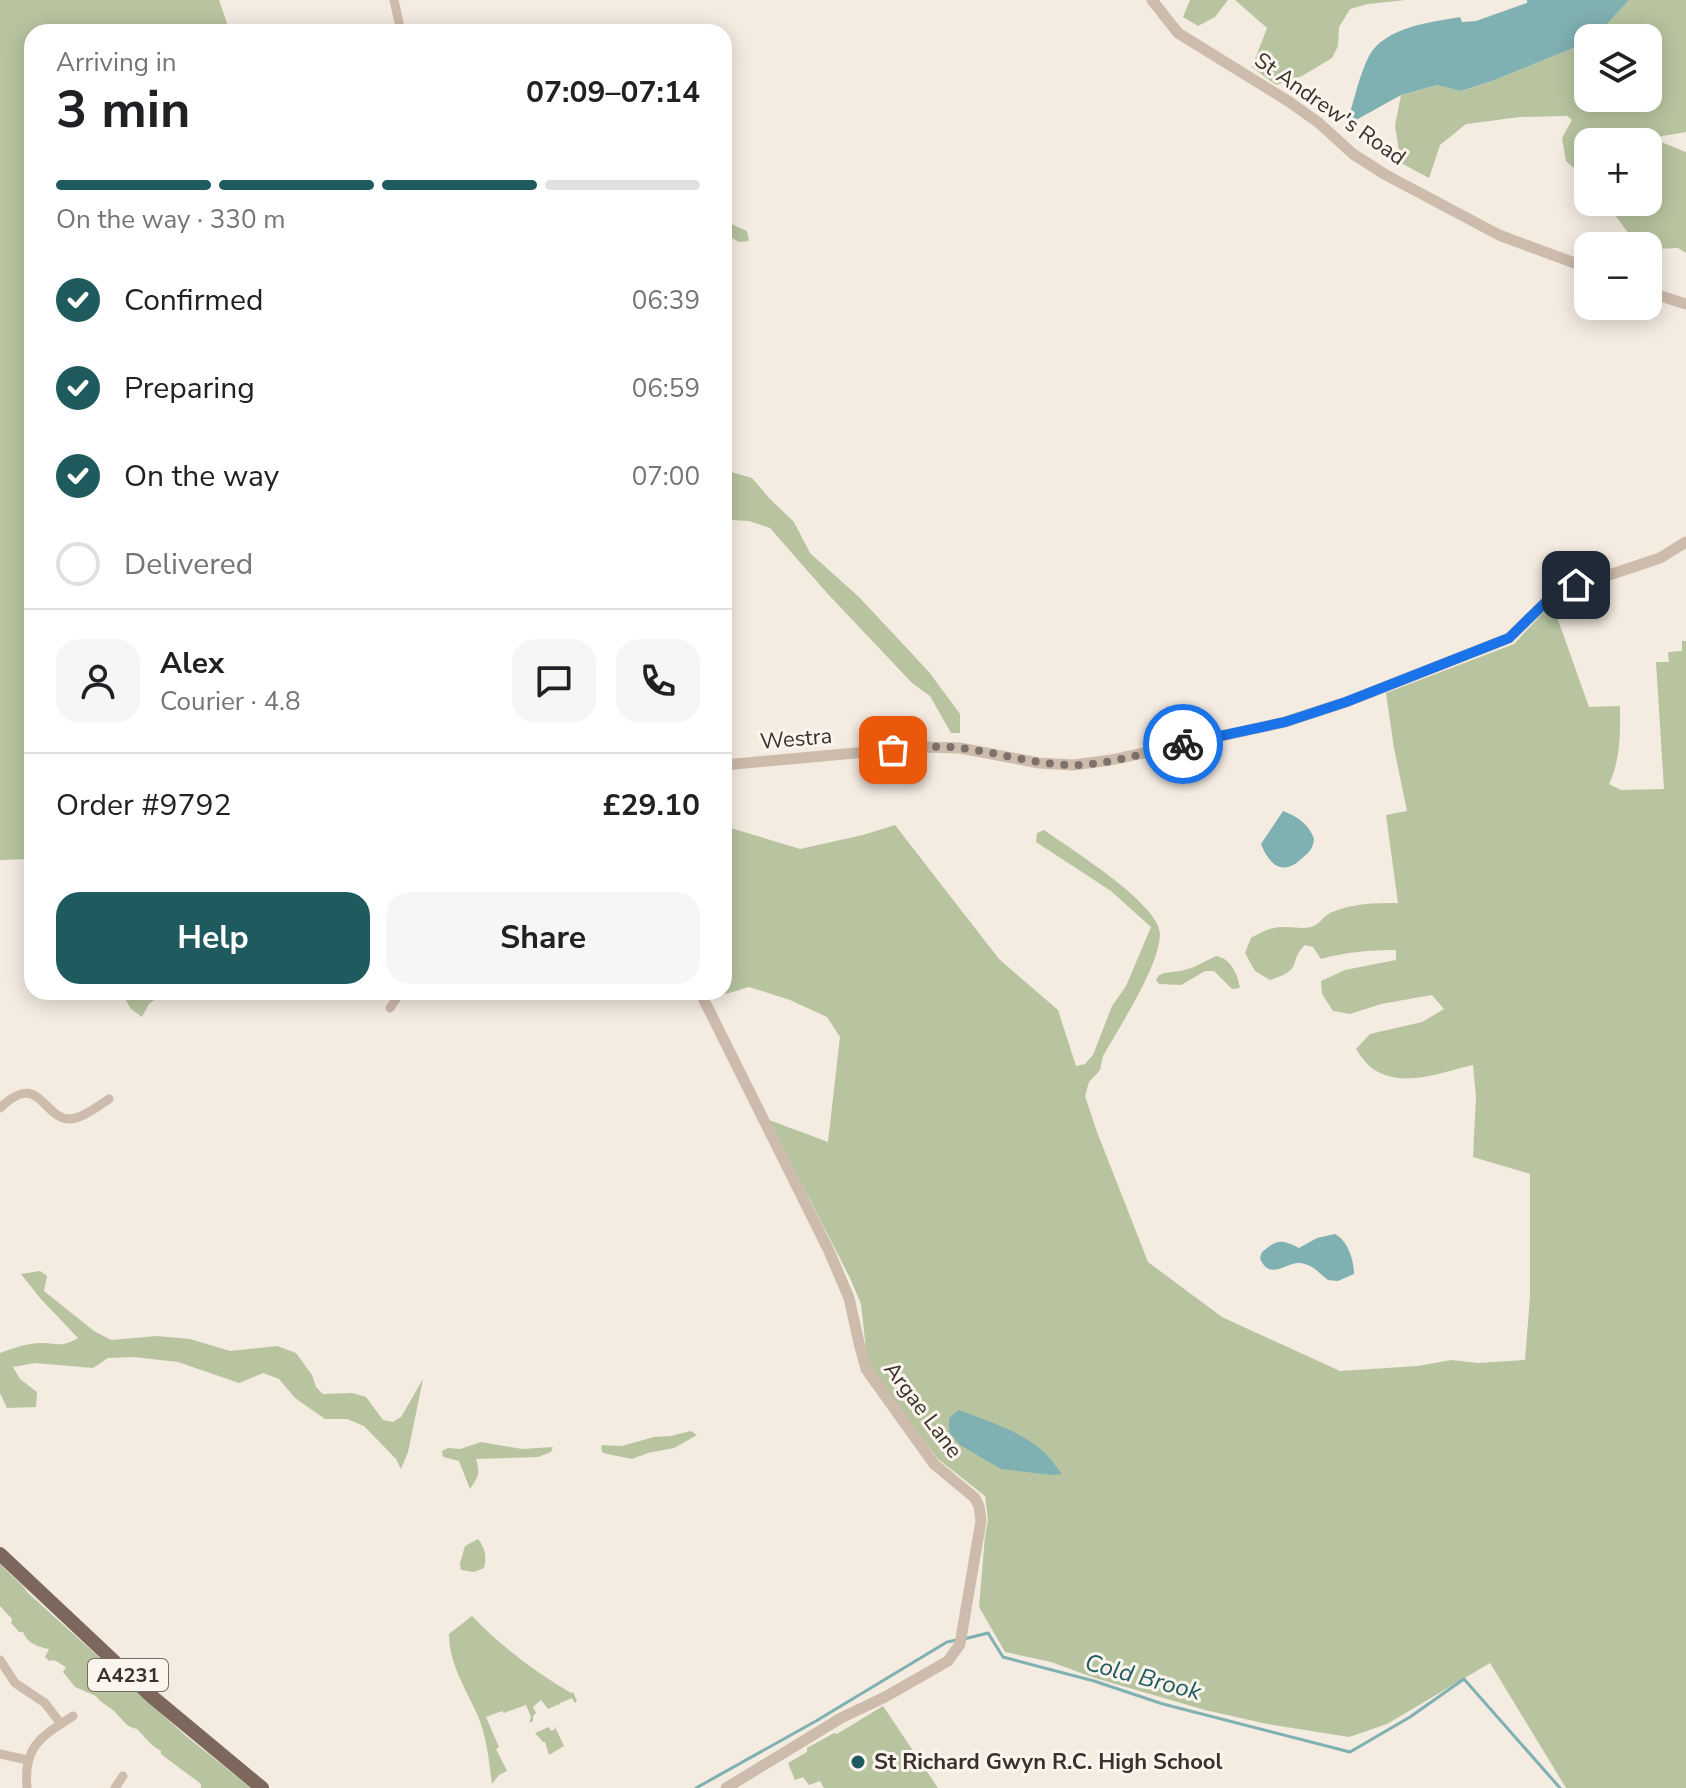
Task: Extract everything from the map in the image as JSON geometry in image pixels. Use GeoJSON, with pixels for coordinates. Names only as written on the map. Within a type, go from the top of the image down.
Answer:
{"type":"FeatureCollection","features":[{"type":"Feature","properties":{"kind":"main road","name":"A4231"},"geometry":{"type":"LineString","coordinates":[[0,1554],[141,1687],[262,1788]]}},
{"type":"Feature","properties":{"kind":"street"},"geometry":{"type":"LineString","coordinates":[[394,0],[399,24]]}},
{"type":"Feature","properties":{"kind":"street","name":"St Andrew's Road"},"geometry":{"type":"LineString","coordinates":[[1152,0],[1178,33],[1288,101],[1319,123],[1353,154],[1386,175],[1499,235],[1574,263]]}},
{"type":"Feature","properties":{"kind":"street"},"geometry":{"type":"LineString","coordinates":[[1662,296],[1686,304]]}},
{"type":"Feature","properties":{"kind":"street","name":"Westra"},"geometry":{"type":"LineString","coordinates":[[732,764],[921,747],[960,748],[1039,763],[1073,765],[1111,760],[1285,722],[1346,702],[1509,638],[1555,593],[1660,558],[1686,542]]}},
{"type":"Feature","properties":{"kind":"street"},"geometry":{"type":"LineString","coordinates":[[390,1008],[396,1000]]}},
{"type":"Feature","properties":{"kind":"street","name":"Argae Lane"},"geometry":{"type":"LineString","coordinates":[[704,1000],[829,1251],[849,1298],[866,1369],[934,1464],[975,1498],[981,1521],[961,1640],[948,1661],[841,1718],[726,1788]]}},
{"type":"Feature","properties":{"kind":"street"},"geometry":{"type":"LineString","coordinates":[[0,1108],[17,1094],[27,1093],[35,1095],[62,1117],[70,1119],[109,1099]]}},
{"type":"Feature","properties":{"kind":"street"},"geometry":{"type":"LineString","coordinates":[[0,1661],[15,1683],[45,1703],[61,1724]]}},
{"type":"Feature","properties":{"kind":"street"},"geometry":{"type":"LineString","coordinates":[[27,1788],[27,1760],[35,1744],[73,1716]]}},
{"type":"Feature","properties":{"kind":"street"},"geometry":{"type":"LineString","coordinates":[[0,1754],[27,1760]]}},
{"type":"Feature","properties":{"kind":"street"},"geometry":{"type":"LineString","coordinates":[[115,1788],[123,1776]]}},
{"type":"Feature","properties":{"kind":"green space"},"geometry":{"type":"Polygon","coordinates":[[[0,0],[219,0],[227,24],[24,24],[24,859],[0,860],[0,0]]]}},
{"type":"Feature","properties":{"kind":"green space"},"geometry":{"type":"Polygon","coordinates":[[[1190,0],[1228,0],[1215,17],[1198,26],[1183,17],[1190,0]]]}},
{"type":"Feature","properties":{"kind":"green space"},"geometry":{"type":"Polygon","coordinates":[[[1235,0],[1406,0],[1350,9],[1339,27],[1338,46],[1332,58],[1302,76],[1276,85],[1252,67],[1267,28],[1235,0]]]}},
{"type":"Feature","properties":{"kind":"green space"},"geometry":{"type":"Polygon","coordinates":[[[1629,0],[1686,0],[1686,132],[1662,136],[1662,128],[1574,128],[1574,168],[1566,161],[1562,138],[1572,120],[1567,116],[1520,117],[1466,124],[1440,145],[1429,178],[1401,163],[1395,126],[1401,95],[1437,85],[1462,91],[1574,48],[1574,112],[1662,112],[1662,24],[1607,24],[1629,0]]]}},
{"type":"Feature","properties":{"kind":"green space"},"geometry":{"type":"Polygon","coordinates":[[[1662,142],[1686,152],[1686,253],[1678,248],[1662,249],[1662,232],[1628,232],[1616,216],[1662,216],[1662,142]]]}},
{"type":"Feature","properties":{"kind":"green space"},"geometry":{"type":"Polygon","coordinates":[[[732,224],[747,231],[749,241],[739,242],[732,238],[732,224]]]}},
{"type":"Feature","properties":{"kind":"green space"},"geometry":{"type":"Polygon","coordinates":[[[732,472],[752,478],[794,522],[810,553],[860,598],[929,672],[960,714],[960,733],[951,733],[930,696],[912,683],[770,528],[749,521],[732,520],[732,472]]]}},
{"type":"Feature","properties":{"kind":"green space"},"geometry":{"type":"Polygon","coordinates":[[[1552,603],[1589,707],[1620,706],[1618,755],[1609,784],[1621,790],[1664,789],[1656,662],[1669,662],[1668,652],[1682,651],[1682,641],[1686,641],[1686,1788],[1566,1788],[1490,1663],[1387,1724],[1349,1737],[1205,1710],[1051,1662],[1005,1652],[979,1607],[988,1520],[985,1496],[938,1459],[868,1367],[861,1304],[769,1120],[828,1142],[840,1037],[827,1017],[790,1000],[749,987],[732,992],[732,828],[800,849],[895,825],[999,959],[1058,1010],[1076,1066],[1085,1064],[1093,1055],[1112,1006],[1126,986],[1151,927],[1111,891],[1036,842],[1037,833],[1044,830],[1130,893],[1156,922],[1160,934],[1146,979],[1103,1056],[1100,1070],[1089,1082],[1085,1096],[1148,1262],[1222,1317],[1340,1371],[1418,1366],[1451,1360],[1478,1363],[1525,1360],[1530,1297],[1530,1174],[1473,1157],[1476,1097],[1473,1065],[1423,1077],[1397,1078],[1373,1069],[1356,1049],[1370,1034],[1422,1022],[1444,1009],[1432,995],[1381,1004],[1350,1014],[1333,1011],[1322,994],[1321,981],[1345,970],[1396,960],[1396,950],[1358,952],[1321,959],[1313,947],[1305,945],[1292,969],[1270,980],[1255,971],[1245,953],[1251,938],[1272,928],[1311,927],[1330,913],[1347,907],[1398,903],[1386,815],[1407,811],[1386,693],[1514,644],[1552,603]]]}},
{"type":"Feature","properties":{"kind":"green space"},"geometry":{"type":"Polygon","coordinates":[[[1216,956],[1230,964],[1240,988],[1232,989],[1214,971],[1205,971],[1181,985],[1159,984],[1156,980],[1164,973],[1194,967],[1216,956]]]}},
{"type":"Feature","properties":{"kind":"green space"},"geometry":{"type":"Polygon","coordinates":[[[126,1000],[154,1000],[142,1017],[131,1009],[126,1000]]]}},
{"type":"Feature","properties":{"kind":"green space"},"geometry":{"type":"Polygon","coordinates":[[[40,1271],[47,1276],[44,1291],[94,1331],[111,1340],[157,1336],[190,1339],[230,1351],[277,1346],[296,1353],[323,1394],[352,1393],[366,1397],[383,1420],[393,1422],[401,1417],[423,1379],[408,1452],[401,1469],[396,1459],[364,1426],[347,1419],[325,1419],[295,1398],[279,1379],[263,1373],[239,1383],[178,1362],[134,1357],[108,1358],[93,1368],[35,1363],[13,1367],[20,1379],[37,1392],[36,1407],[7,1408],[0,1393],[0,1353],[29,1344],[62,1344],[78,1338],[21,1274],[40,1271]]]}},
{"type":"Feature","properties":{"kind":"green space"},"geometry":{"type":"Polygon","coordinates":[[[691,1431],[697,1435],[674,1448],[632,1459],[603,1453],[601,1449],[602,1445],[622,1446],[691,1431]]]}},
{"type":"Feature","properties":{"kind":"green space"},"geometry":{"type":"Polygon","coordinates":[[[481,1442],[522,1449],[553,1447],[551,1452],[538,1457],[476,1459],[478,1475],[470,1489],[459,1461],[443,1457],[442,1451],[481,1442]]]}},
{"type":"Feature","properties":{"kind":"green space"},"geometry":{"type":"Polygon","coordinates":[[[478,1539],[485,1552],[484,1568],[474,1572],[461,1570],[465,1546],[478,1539]]]}},
{"type":"Feature","properties":{"kind":"green space"},"geometry":{"type":"Polygon","coordinates":[[[0,1564],[186,1736],[251,1788],[201,1788],[201,1784],[161,1754],[137,1729],[128,1725],[96,1696],[75,1687],[63,1672],[66,1667],[54,1660],[49,1661],[45,1657],[49,1649],[33,1644],[23,1632],[19,1632],[0,1606],[0,1564]]]}},
{"type":"Feature","properties":{"kind":"green space"},"geometry":{"type":"Polygon","coordinates":[[[472,1616],[519,1658],[557,1685],[573,1692],[577,1701],[575,1703],[572,1698],[548,1709],[541,1700],[533,1707],[536,1713],[529,1723],[531,1717],[526,1705],[486,1717],[507,1771],[492,1784],[481,1724],[459,1676],[450,1645],[449,1634],[472,1616]]]}},
{"type":"Feature","properties":{"kind":"green space","name":"St Richard Gwyn R.C. High School"},"geometry":{"type":"Polygon","coordinates":[[[883,1706],[938,1788],[824,1788],[820,1781],[809,1785],[803,1777],[795,1780],[788,1763],[807,1752],[807,1748],[883,1706]]]}},
{"type":"Feature","properties":{"kind":"green space"},"geometry":{"type":"Polygon","coordinates":[[[554,1725],[564,1746],[549,1755],[545,1742],[535,1733],[549,1727],[551,1731],[555,1729],[554,1725]]]}},
{"type":"Feature","properties":{"kind":"water"},"geometry":{"type":"Polygon","coordinates":[[[1527,0],[1629,0],[1607,24],[1574,24],[1574,48],[1461,91],[1437,85],[1401,95],[1356,120],[1349,116],[1369,56],[1386,38],[1436,21],[1460,17],[1462,22],[1476,21],[1527,3],[1527,0]]]}},
{"type":"Feature","properties":{"kind":"water"},"geometry":{"type":"Polygon","coordinates":[[[1283,811],[1302,822],[1314,839],[1308,853],[1287,867],[1271,861],[1261,844],[1283,811]]]}},
{"type":"Feature","properties":{"kind":"water"},"geometry":{"type":"Polygon","coordinates":[[[1335,1234],[1347,1246],[1354,1269],[1354,1274],[1338,1281],[1328,1280],[1304,1264],[1295,1263],[1271,1270],[1260,1259],[1262,1252],[1276,1243],[1284,1242],[1299,1248],[1317,1238],[1335,1234]]]}},
{"type":"Feature","properties":{"kind":"water"},"geometry":{"type":"Polygon","coordinates":[[[959,1410],[1027,1439],[1046,1454],[1062,1474],[1001,1469],[960,1445],[949,1432],[949,1418],[959,1410]]]}},
{"type":"Feature","properties":{"kind":"waterway","name":"Cold Brook"},"geometry":{"type":"LineString","coordinates":[[964,1639],[988,1633],[1003,1657],[1094,1681],[1163,1704],[1350,1752],[1410,1717],[1464,1679],[1560,1788]]}},
{"type":"Feature","properties":{"kind":"waterway","name":"Cold Brook"},"geometry":{"type":"LineString","coordinates":[[696,1788],[816,1721],[947,1642],[957,1640]]}},
{"type":"Feature","properties":{"kind":"way so far"},"geometry":{"type":"LineString","coordinates":[[893,750],[960,748],[1039,763],[1073,765],[1183,744]]}},
{"type":"Feature","properties":{"kind":"place","name":"St Richard Gwyn R.C. High School"},"geometry":{"type":"Point","coordinates":[858,1762]}},
{"type":"Feature","properties":{"kind":"route"},"geometry":{"type":"LineString","coordinates":[[1183,744],[1285,722],[1346,702],[1509,638],[1555,593],[1576,585]]}}]}
